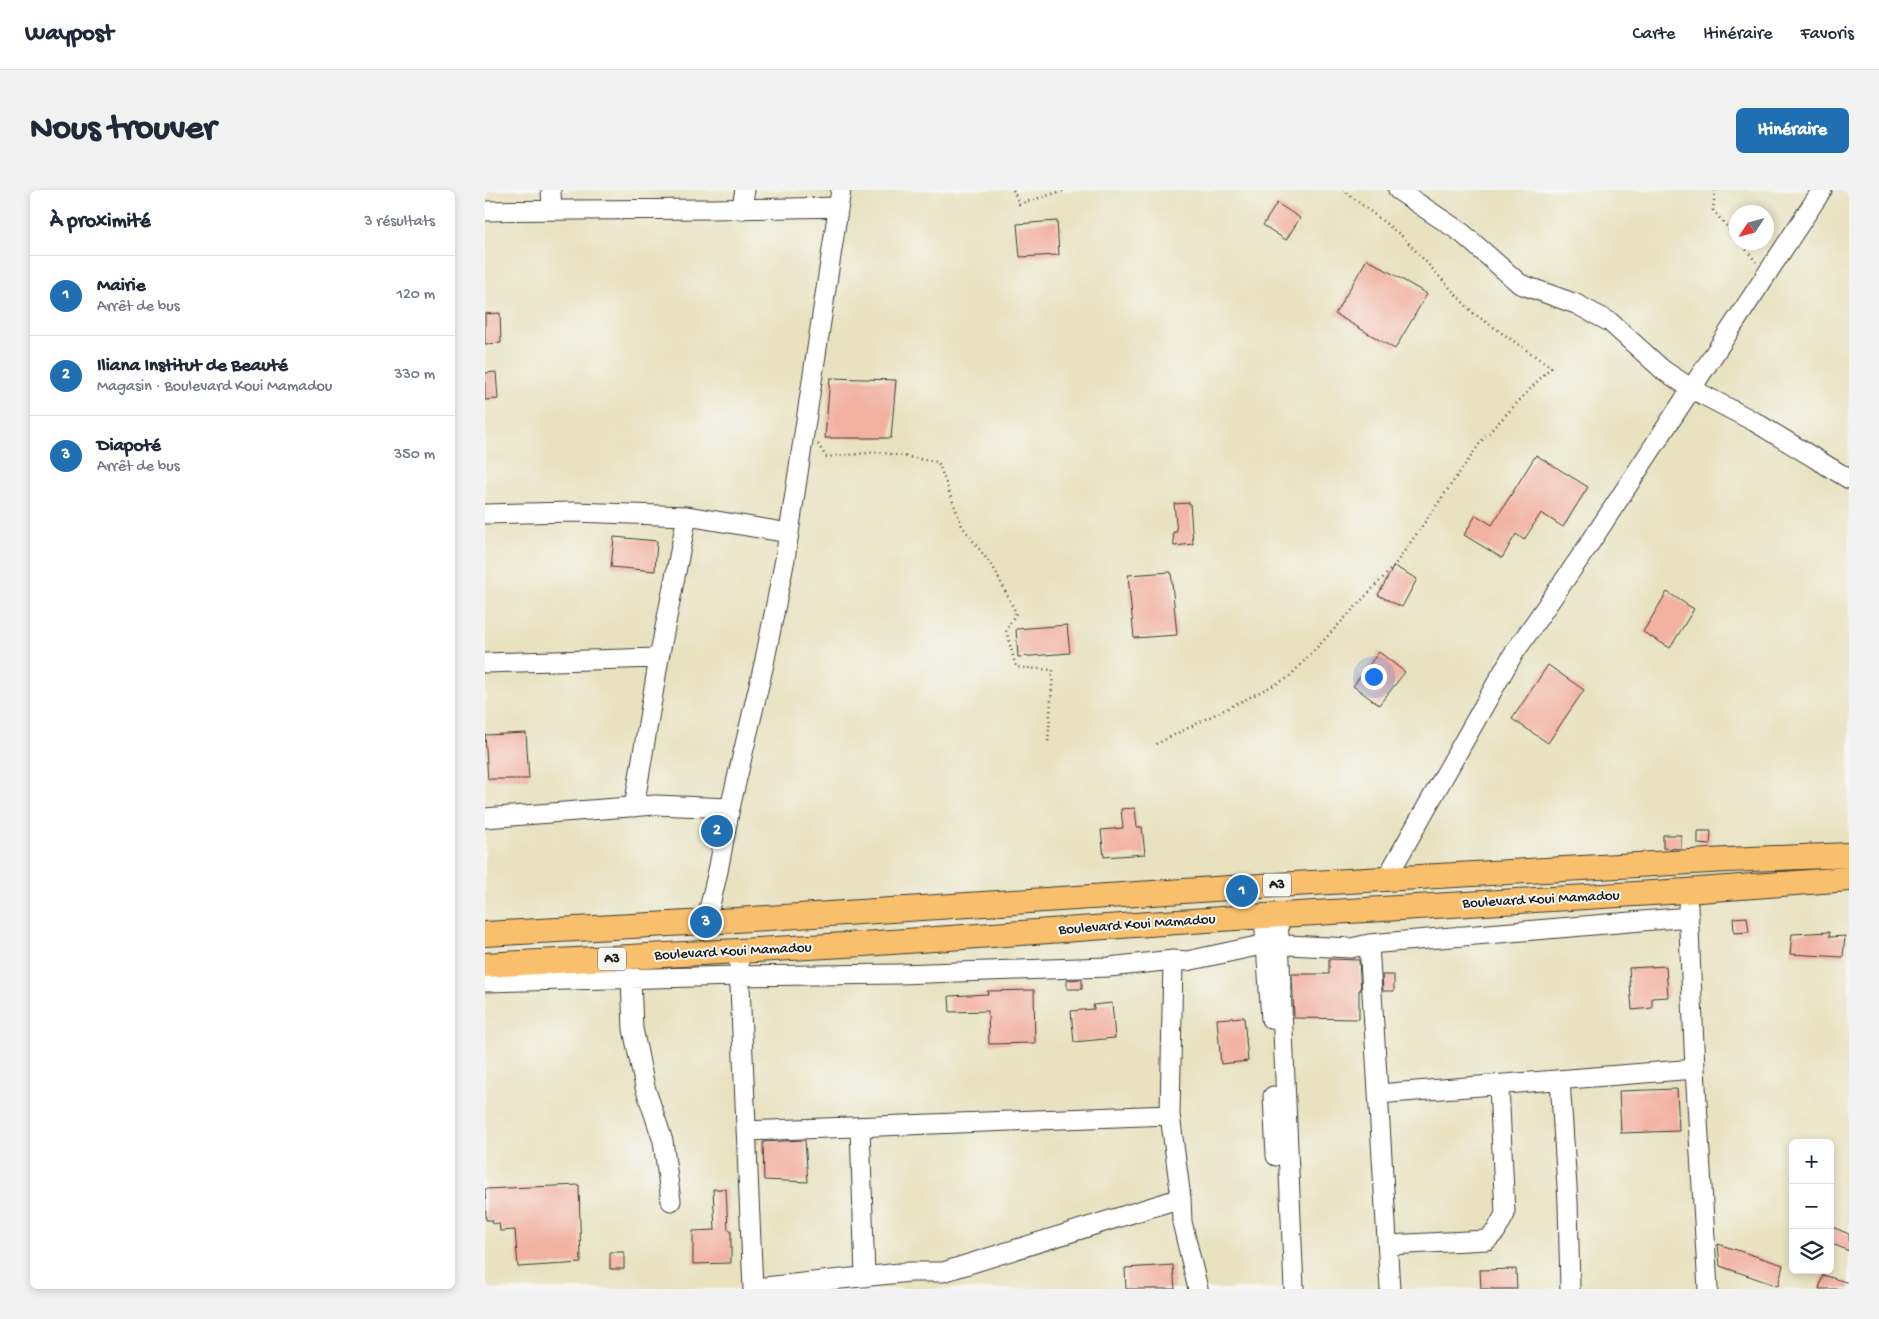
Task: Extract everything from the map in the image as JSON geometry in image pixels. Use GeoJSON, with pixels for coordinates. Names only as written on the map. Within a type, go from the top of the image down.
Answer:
{"type":"FeatureCollection","features":[{"type":"Feature","properties":{"kind":"main road","name":"Boulevard Koui Mamadou"},"geometry":{"type":"LineString","coordinates":[[485,934],[706,922],[1054,898],[1717,860],[1849,856]]}},
{"type":"Feature","properties":{"kind":"main road","name":"Boulevard Koui Mamadou"},"geometry":{"type":"LineString","coordinates":[[485,965],[740,952],[1271,915],[1686,891],[1849,879]]}},
{"type":"Feature","properties":{"kind":"main road"},"geometry":{"type":"LineString","coordinates":[[705,954],[706,922]]}},
{"type":"Feature","properties":{"kind":"street"},"geometry":{"type":"LineString","coordinates":[[551,190],[552,210]]}},
{"type":"Feature","properties":{"kind":"street"},"geometry":{"type":"LineString","coordinates":[[741,210],[745,190]]}},
{"type":"Feature","properties":{"kind":"street"},"geometry":{"type":"LineString","coordinates":[[1397,190],[1462,233],[1520,284],[1576,304],[1610,322],[1663,370],[1691,389],[1755,422],[1849,479]]}},
{"type":"Feature","properties":{"kind":"street"},"geometry":{"type":"LineString","coordinates":[[1386,879],[1512,656],[1588,546],[1822,190]]}},
{"type":"Feature","properties":{"kind":"street"},"geometry":{"type":"LineString","coordinates":[[485,211],[741,210],[839,198],[789,534],[765,664],[730,808],[706,922]]}},
{"type":"Feature","properties":{"kind":"street"},"geometry":{"type":"LineString","coordinates":[[485,514],[574,512],[687,516],[789,534]]}},
{"type":"Feature","properties":{"kind":"street"},"geometry":{"type":"LineString","coordinates":[[634,807],[659,658],[687,516]]}},
{"type":"Feature","properties":{"kind":"street"},"geometry":{"type":"LineString","coordinates":[[485,663],[659,658]]}},
{"type":"Feature","properties":{"kind":"street"},"geometry":{"type":"LineString","coordinates":[[485,818],[655,805],[730,808]]}},
{"type":"Feature","properties":{"kind":"street"},"geometry":{"type":"LineString","coordinates":[[1686,891],[1689,917],[1695,1070],[1708,1289]]}},
{"type":"Feature","properties":{"kind":"street"},"geometry":{"type":"LineString","coordinates":[[1271,915],[1294,1289]]}},
{"type":"Feature","properties":{"kind":"street"},"geometry":{"type":"LineString","coordinates":[[485,982],[899,974],[1100,967],[1173,960],[1187,961],[1273,945],[1351,948],[1369,944],[1689,917]]}},
{"type":"Feature","properties":{"kind":"street"},"geometry":{"type":"LineString","coordinates":[[1369,944],[1390,1289]]}},
{"type":"Feature","properties":{"kind":"street"},"geometry":{"type":"LineString","coordinates":[[1273,945],[1270,1004],[1283,1289]]}},
{"type":"Feature","properties":{"kind":"street"},"geometry":{"type":"LineString","coordinates":[[740,952],[739,976],[753,1289],[909,1272],[943,1272],[1181,1198]]}},
{"type":"Feature","properties":{"kind":"street"},"geometry":{"type":"LineString","coordinates":[[1173,960],[1170,1115],[1181,1198],[1182,1222],[1198,1289]]}},
{"type":"Feature","properties":{"kind":"street"},"geometry":{"type":"LineString","coordinates":[[631,979],[633,1029],[645,1087],[663,1141],[671,1201]]}},
{"type":"Feature","properties":{"kind":"street"},"geometry":{"type":"LineString","coordinates":[[1378,1094],[1695,1070]]}},
{"type":"Feature","properties":{"kind":"street"},"geometry":{"type":"LineString","coordinates":[[1559,1080],[1568,1202],[1570,1289]]}},
{"type":"Feature","properties":{"kind":"street"},"geometry":{"type":"LineString","coordinates":[[1387,1245],[1487,1240],[1496,1231],[1505,1214],[1499,1085]]}},
{"type":"Feature","properties":{"kind":"street"},"geometry":{"type":"LineString","coordinates":[[746,1131],[1170,1115]]}},
{"type":"Feature","properties":{"kind":"street"},"geometry":{"type":"LineString","coordinates":[[860,1127],[865,1277]]}},
{"type":"Feature","properties":{"kind":"path"},"geometry":{"type":"LineString","coordinates":[[1013,190],[1019,204],[1066,190]]}},
{"type":"Feature","properties":{"kind":"path"},"geometry":{"type":"LineString","coordinates":[[1156,744],[1288,678],[1393,566],[1483,439],[1551,367],[1473,313],[1403,237],[1343,190]]}},
{"type":"Feature","properties":{"kind":"path"},"geometry":{"type":"LineString","coordinates":[[1715,190],[1713,210],[1729,229]]}},
{"type":"Feature","properties":{"kind":"path"},"geometry":{"type":"LineString","coordinates":[[1746,250],[1766,275]]}},
{"type":"Feature","properties":{"kind":"path"},"geometry":{"type":"LineString","coordinates":[[807,423],[826,456],[878,452],[938,462],[962,526],[995,570],[1016,613],[1006,630],[1017,667],[1053,670],[1048,744]]}},
{"type":"Feature","properties":{"kind":"building"},"geometry":{"type":"Polygon","coordinates":[[[1277,203],[1300,218],[1286,240],[1263,225],[1277,203]]]}},
{"type":"Feature","properties":{"kind":"building"},"geometry":{"type":"Polygon","coordinates":[[[1057,221],[1059,255],[1020,257],[1017,224],[1057,221]]]}},
{"type":"Feature","properties":{"kind":"building"},"geometry":{"type":"Polygon","coordinates":[[[1367,259],[1427,294],[1395,349],[1335,314],[1367,259]]]}},
{"type":"Feature","properties":{"kind":"building"},"geometry":{"type":"Polygon","coordinates":[[[500,313],[501,343],[485,344],[485,314],[500,313]]]}},
{"type":"Feature","properties":{"kind":"building"},"geometry":{"type":"Polygon","coordinates":[[[496,372],[498,399],[485,400],[485,373],[496,372]]]}},
{"type":"Feature","properties":{"kind":"building"},"geometry":{"type":"Polygon","coordinates":[[[830,378],[896,380],[891,438],[825,438],[830,378]]]}},
{"type":"Feature","properties":{"kind":"building"},"geometry":{"type":"Polygon","coordinates":[[[1536,455],[1588,487],[1563,527],[1541,513],[1524,540],[1516,534],[1502,558],[1464,535],[1476,515],[1492,525],[1536,455]]]}},
{"type":"Feature","properties":{"kind":"building"},"geometry":{"type":"Polygon","coordinates":[[[1190,503],[1193,544],[1174,546],[1173,532],[1177,532],[1174,504],[1190,503]]]}},
{"type":"Feature","properties":{"kind":"building"},"geometry":{"type":"Polygon","coordinates":[[[614,537],[657,541],[655,571],[611,567],[614,537]]]}},
{"type":"Feature","properties":{"kind":"building"},"geometry":{"type":"Polygon","coordinates":[[[1394,566],[1417,579],[1402,607],[1378,595],[1394,566]]]}},
{"type":"Feature","properties":{"kind":"building"},"geometry":{"type":"Polygon","coordinates":[[[1171,572],[1177,635],[1134,638],[1128,575],[1171,572]]]}},
{"type":"Feature","properties":{"kind":"building"},"geometry":{"type":"Polygon","coordinates":[[[1667,592],[1694,609],[1670,648],[1643,632],[1667,592]]]}},
{"type":"Feature","properties":{"kind":"building"},"geometry":{"type":"Polygon","coordinates":[[[1067,625],[1070,653],[1018,657],[1016,629],[1067,625]]]}},
{"type":"Feature","properties":{"kind":"building"},"geometry":{"type":"Polygon","coordinates":[[[1379,652],[1405,672],[1379,705],[1353,686],[1379,652]]]}},
{"type":"Feature","properties":{"kind":"building"},"geometry":{"type":"Polygon","coordinates":[[[1548,665],[1584,690],[1548,743],[1512,719],[1548,665]]]}},
{"type":"Feature","properties":{"kind":"building"},"geometry":{"type":"Polygon","coordinates":[[[526,733],[529,779],[488,779],[485,735],[526,733]]]}},
{"type":"Feature","properties":{"kind":"building"},"geometry":{"type":"Polygon","coordinates":[[[1135,808],[1137,827],[1142,827],[1145,854],[1104,857],[1101,830],[1123,828],[1121,809],[1135,808]]]}},
{"type":"Feature","properties":{"kind":"building"},"geometry":{"type":"Polygon","coordinates":[[[1698,831],[1711,831],[1710,845],[1698,844],[1698,831]]]}},
{"type":"Feature","properties":{"kind":"building"},"geometry":{"type":"Polygon","coordinates":[[[1663,835],[1681,835],[1681,849],[1663,848],[1663,835]]]}},
{"type":"Feature","properties":{"kind":"building"},"geometry":{"type":"Polygon","coordinates":[[[1747,917],[1749,932],[1734,933],[1733,918],[1747,917]]]}},
{"type":"Feature","properties":{"kind":"building"},"geometry":{"type":"Polygon","coordinates":[[[1829,932],[1830,937],[1845,936],[1843,957],[1790,954],[1792,934],[1829,932]]]}},
{"type":"Feature","properties":{"kind":"building"},"geometry":{"type":"Polygon","coordinates":[[[1329,959],[1359,960],[1361,990],[1359,990],[1359,1019],[1294,1018],[1292,974],[1329,974],[1329,959]]]}},
{"type":"Feature","properties":{"kind":"building"},"geometry":{"type":"Polygon","coordinates":[[[1666,966],[1668,997],[1652,998],[1652,1008],[1632,1010],[1629,968],[1666,966]]]}},
{"type":"Feature","properties":{"kind":"building"},"geometry":{"type":"Polygon","coordinates":[[[1382,975],[1394,975],[1394,991],[1383,991],[1382,975]]]}},
{"type":"Feature","properties":{"kind":"building"},"geometry":{"type":"Polygon","coordinates":[[[1082,979],[1082,989],[1067,989],[1067,980],[1082,979]]]}},
{"type":"Feature","properties":{"kind":"building"},"geometry":{"type":"Polygon","coordinates":[[[1034,990],[1035,1043],[989,1044],[988,1011],[950,1012],[949,996],[988,994],[987,991],[1034,990]]]}},
{"type":"Feature","properties":{"kind":"building"},"geometry":{"type":"Polygon","coordinates":[[[1112,1003],[1115,1038],[1074,1042],[1071,1011],[1094,1009],[1093,1005],[1112,1003]]]}},
{"type":"Feature","properties":{"kind":"building"},"geometry":{"type":"Polygon","coordinates":[[[1244,1017],[1248,1061],[1221,1064],[1217,1019],[1244,1017]]]}},
{"type":"Feature","properties":{"kind":"building"},"geometry":{"type":"Polygon","coordinates":[[[1677,1089],[1679,1131],[1621,1133],[1619,1091],[1677,1089]]]}},
{"type":"Feature","properties":{"kind":"building"},"geometry":{"type":"Polygon","coordinates":[[[805,1140],[808,1182],[764,1180],[763,1142],[805,1140]]]}},
{"type":"Feature","properties":{"kind":"building"},"geometry":{"type":"Polygon","coordinates":[[[579,1185],[581,1263],[518,1267],[515,1230],[500,1231],[499,1223],[493,1224],[492,1220],[486,1220],[485,1189],[579,1185]]]}},
{"type":"Feature","properties":{"kind":"building"},"geometry":{"type":"Polygon","coordinates":[[[713,1189],[726,1189],[728,1230],[731,1230],[731,1263],[693,1264],[693,1231],[715,1230],[713,1189]]]}},
{"type":"Feature","properties":{"kind":"building"},"geometry":{"type":"Polygon","coordinates":[[[1834,1228],[1849,1234],[1849,1251],[1834,1245],[1834,1228]]]}},
{"type":"Feature","properties":{"kind":"building"},"geometry":{"type":"Polygon","coordinates":[[[1718,1244],[1783,1265],[1778,1286],[1720,1266],[1718,1244]]]}},
{"type":"Feature","properties":{"kind":"building"},"geometry":{"type":"Polygon","coordinates":[[[610,1252],[624,1252],[624,1269],[610,1269],[610,1252]]]}},
{"type":"Feature","properties":{"kind":"building"},"geometry":{"type":"Polygon","coordinates":[[[1173,1265],[1175,1289],[1126,1289],[1125,1268],[1173,1265]]]}},
{"type":"Feature","properties":{"kind":"building"},"geometry":{"type":"Polygon","coordinates":[[[1516,1269],[1517,1289],[1481,1289],[1480,1270],[1516,1269]]]}},
{"type":"Feature","properties":{"kind":"building"},"geometry":{"type":"Polygon","coordinates":[[[1823,1275],[1849,1283],[1849,1289],[1819,1289],[1823,1275]]]}},
{"type":"Feature","properties":{"kind":"place","name":"Iliana Institut de Beauté"},"geometry":{"type":"Point","coordinates":[717,831]}},
{"type":"Feature","properties":{"kind":"place","name":"Mairie"},"geometry":{"type":"Point","coordinates":[1242,891]}},
{"type":"Feature","properties":{"kind":"place","name":"Diapoté"},"geometry":{"type":"Point","coordinates":[706,922]}}]}
